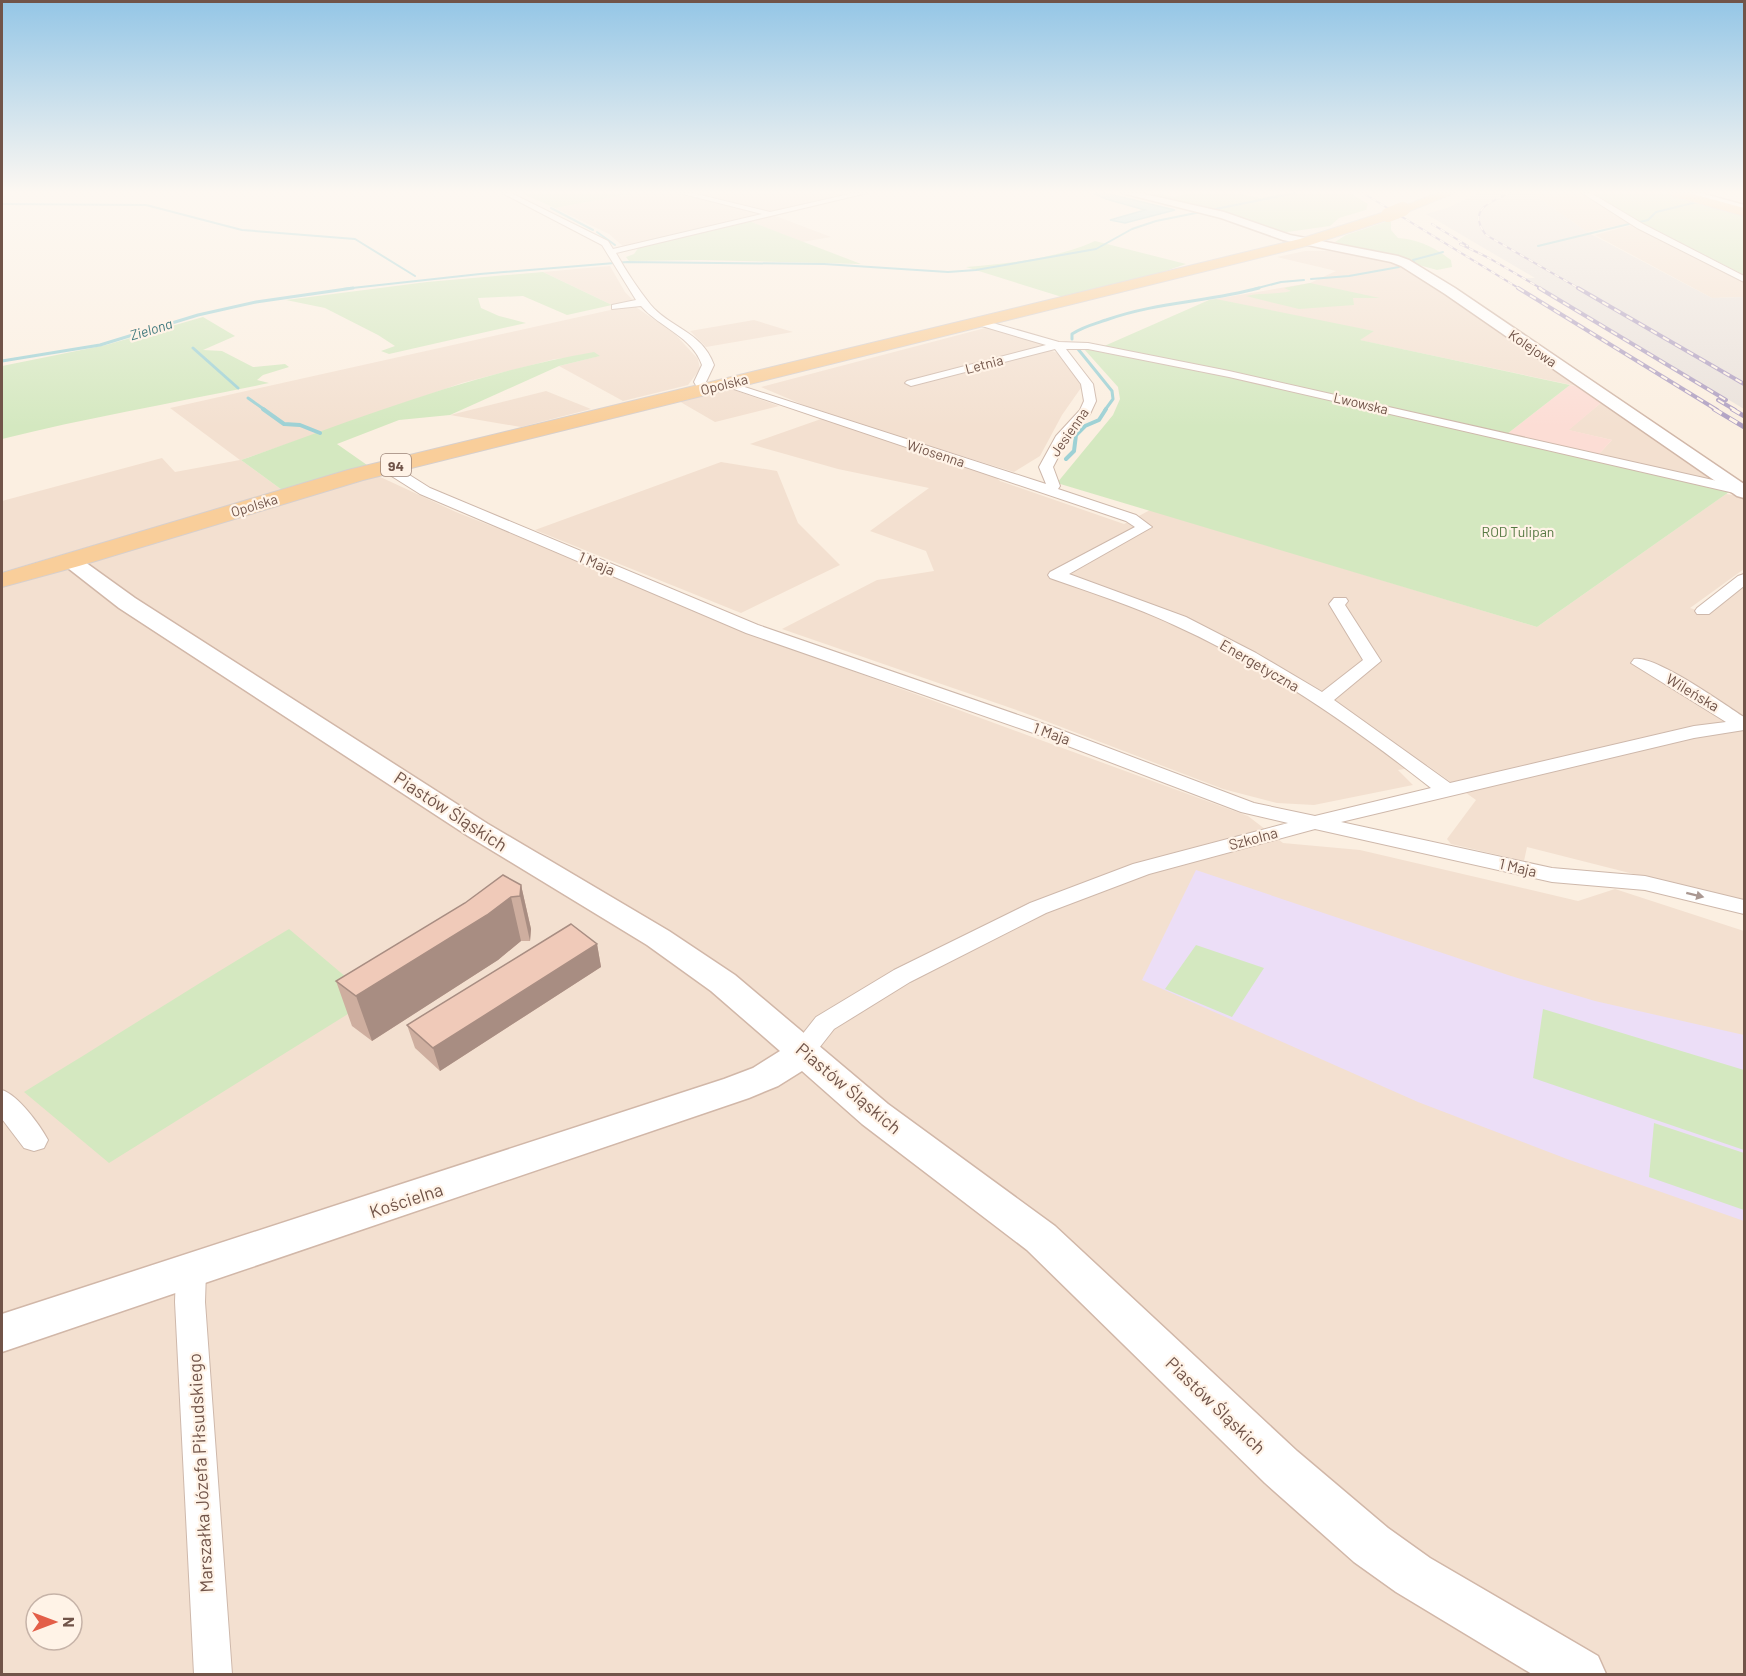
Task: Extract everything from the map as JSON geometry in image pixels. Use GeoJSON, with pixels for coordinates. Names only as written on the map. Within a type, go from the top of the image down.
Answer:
{"type":"FeatureCollection","features":[{"type":"Feature","properties":{"kind":"main road","name":"Opolska"},"geometry":{"type":"LineString","coordinates":[[2,580],[308,488],[387,467],[1186,271]]}},
{"type":"Feature","properties":{"kind":"street"},"geometry":{"type":"LineString","coordinates":[[623,271],[644,302],[704,353],[708,365],[700,385],[717,386]]}},
{"type":"Feature","properties":{"kind":"street","name":"Kolejowa"},"geometry":{"type":"LineString","coordinates":[[1418,271],[1744,491]]}},
{"type":"Feature","properties":{"kind":"street"},"geometry":{"type":"LineString","coordinates":[[1729,271],[1744,279]]}},
{"type":"Feature","properties":{"kind":"street"},"geometry":{"type":"LineString","coordinates":[[616,307],[644,302]]}},
{"type":"Feature","properties":{"kind":"street","name":"Lwowska"},"geometry":{"type":"LineString","coordinates":[[979,322],[1058,345],[1088,346],[1229,374],[1744,491]]}},
{"type":"Feature","properties":{"kind":"street","name":"Letnia"},"geometry":{"type":"LineString","coordinates":[[911,383],[1058,345]]}},
{"type":"Feature","properties":{"kind":"street","name":"Jesienna"},"geometry":{"type":"LineString","coordinates":[[1049,490],[1053,486],[1046,467],[1062,436],[1086,411],[1090,401],[1087,384],[1058,345]]}},
{"type":"Feature","properties":{"kind":"street","name":"Wiosenna"},"geometry":{"type":"LineString","coordinates":[[717,386],[1049,490],[1131,518],[1145,527],[1056,575]]}},
{"type":"Feature","properties":{"kind":"street","name":"1 Maja"},"geometry":{"type":"LineString","coordinates":[[387,467],[425,491],[752,628],[1046,731],[1248,808],[1552,875],[1645,883],[1744,907]]}},
{"type":"Feature","properties":{"kind":"street","name":"Piastów Śląskich"},"geometry":{"type":"LineString","coordinates":[[71,561],[127,603],[478,830],[658,938],[723,983],[875,1114],[1041,1238],[1281,1467],[1371,1545],[1413,1575],[1580,1674]]}},
{"type":"Feature","properties":{"kind":"street","name":"Energetyczna"},"geometry":{"type":"LineString","coordinates":[[1056,575],[1180,621],[1258,662],[1322,701],[1446,790]]}},
{"type":"Feature","properties":{"kind":"street"},"geometry":{"type":"LineString","coordinates":[[1703,611],[1744,579]]}},
{"type":"Feature","properties":{"kind":"street"},"geometry":{"type":"LineString","coordinates":[[1322,701],[1372,661],[1336,604],[1340,601]]}},
{"type":"Feature","properties":{"kind":"street","name":"Wileńska"},"geometry":{"type":"LineString","coordinates":[[1640,663],[1658,671],[1744,725]]}},
{"type":"Feature","properties":{"kind":"street","name":"Szkolna"},"geometry":{"type":"LineString","coordinates":[[802,1050],[825,1023],[902,976],[1038,908],[1141,869],[1314,822],[1446,790],[1694,732],[1744,725]]}},
{"type":"Feature","properties":{"kind":"street","name":"Kościelna"},"geometry":{"type":"LineString","coordinates":[[2,1333],[713,1096],[776,1073],[794,1060],[802,1050]]}},
{"type":"Feature","properties":{"kind":"street"},"geometry":{"type":"LineString","coordinates":[[2,1100],[34,1140]]}},
{"type":"Feature","properties":{"kind":"street","name":"Marszałka Józefa Piłsudskiego"},"geometry":{"type":"LineString","coordinates":[[191,1270],[190,1302],[213,1674]]}},
{"type":"Feature","properties":{"kind":"shaded area"},"geometry":{"type":"Polygon","coordinates":[[[613,271],[625,292],[634,301],[612,305],[543,272],[613,271]]]}},
{"type":"Feature","properties":{"kind":"shaded area"},"geometry":{"type":"Polygon","coordinates":[[[1336,271],[1408,271],[1457,301],[1581,387],[1359,340],[1373,331],[1209,300],[1310,283],[1336,271]]]}},
{"type":"Feature","properties":{"kind":"shaded area"},"geometry":{"type":"Polygon","coordinates":[[[1523,271],[1661,271],[1712,298],[1744,297],[1744,409],[1525,278],[1535,278],[1523,271]]]}},
{"type":"Feature","properties":{"kind":"shaded area"},"geometry":{"type":"Polygon","coordinates":[[[1662,271],[1721,271],[1744,283],[1744,297],[1712,298],[1662,271]]]}},
{"type":"Feature","properties":{"kind":"shaded area"},"geometry":{"type":"Polygon","coordinates":[[[633,305],[675,334],[698,359],[700,369],[688,385],[623,401],[559,366],[599,356],[555,359],[462,383],[241,460],[282,490],[2,572],[2,501],[162,458],[175,472],[240,460],[170,408],[633,305]]]}},
{"type":"Feature","properties":{"kind":"shaded area"},"geometry":{"type":"Polygon","coordinates":[[[754,320],[793,332],[706,347],[690,331],[754,320]]]}},
{"type":"Feature","properties":{"kind":"shaded area"},"geometry":{"type":"Polygon","coordinates":[[[989,327],[1040,342],[1049,350],[1060,354],[1083,385],[1062,415],[1040,456],[1014,472],[825,414],[761,387],[989,327]]]}},
{"type":"Feature","properties":{"kind":"shaded area"},"geometry":{"type":"Polygon","coordinates":[[[1570,385],[1581,387],[1602,402],[1569,430],[1612,440],[1598,455],[1507,434],[1570,385]]]}},
{"type":"Feature","properties":{"kind":"shaded area"},"geometry":{"type":"Polygon","coordinates":[[[731,389],[779,406],[715,422],[677,400],[731,389]]]}},
{"type":"Feature","properties":{"kind":"shaded area"},"geometry":{"type":"Polygon","coordinates":[[[546,391],[591,409],[521,427],[450,415],[546,391]]]}},
{"type":"Feature","properties":{"kind":"shaded area"},"geometry":{"type":"Polygon","coordinates":[[[1602,402],[1719,483],[1598,455],[1612,440],[1568,430],[1602,402]]]}},
{"type":"Feature","properties":{"kind":"shaded area"},"geometry":{"type":"Polygon","coordinates":[[[821,419],[993,475],[1000,481],[1124,524],[1150,510],[1537,627],[1726,494],[1740,496],[1744,499],[1744,569],[1690,608],[1709,614],[1744,585],[1744,902],[1527,847],[1524,861],[1451,844],[1447,839],[1476,800],[1427,765],[1398,770],[1413,785],[1314,805],[1277,803],[1223,789],[1022,712],[782,629],[877,580],[934,571],[926,551],[870,531],[929,488],[838,469],[750,444],[821,419]]]}},
{"type":"Feature","properties":{"kind":"shaded area"},"geometry":{"type":"Polygon","coordinates":[[[721,462],[777,471],[798,523],[840,565],[741,613],[535,530],[721,462]]]}},
{"type":"Feature","properties":{"kind":"shaded area"},"geometry":{"type":"Polygon","coordinates":[[[376,475],[456,512],[550,549],[727,625],[1248,816],[1283,843],[1360,850],[1578,901],[1615,889],[1744,931],[1744,1674],[2,1674],[2,586],[106,558],[376,475]]]}},
{"type":"Feature","properties":{"kind":"shaded area"},"geometry":{"type":"Polygon","coordinates":[[[1196,870],[1511,976],[1595,1001],[1744,1035],[1744,1221],[1567,1159],[1418,1102],[1142,980],[1196,870]]]}},
{"type":"Feature","properties":{"kind":"green space"},"geometry":{"type":"Polygon","coordinates":[[[979,271],[1165,271],[1157,274],[1062,297],[979,271]]]}},
{"type":"Feature","properties":{"kind":"green space"},"geometry":{"type":"Polygon","coordinates":[[[543,272],[612,305],[567,315],[523,296],[478,298],[481,308],[499,316],[526,323],[389,354],[381,351],[395,346],[378,335],[325,308],[286,300],[427,282],[543,272]]]}},
{"type":"Feature","properties":{"kind":"green space"},"geometry":{"type":"Polygon","coordinates":[[[1310,283],[1380,298],[1353,298],[1354,305],[1299,309],[1246,296],[1291,291],[1284,288],[1310,283]]]}},
{"type":"Feature","properties":{"kind":"green space"},"geometry":{"type":"Polygon","coordinates":[[[1216,299],[1374,331],[1360,340],[1570,385],[1507,434],[1270,381],[1102,347],[1216,299]]]}},
{"type":"Feature","properties":{"kind":"green space"},"geometry":{"type":"Polygon","coordinates":[[[203,317],[235,336],[203,350],[222,351],[253,367],[285,364],[289,367],[263,375],[257,380],[269,383],[2,439],[2,366],[106,345],[203,317]]]}},
{"type":"Feature","properties":{"kind":"green space","name":"ROD Tulipan"},"geometry":{"type":"Polygon","coordinates":[[[1090,348],[1231,377],[1729,492],[1537,627],[1057,483],[1113,415],[1120,399],[1118,387],[1084,349],[1090,348]]]}},
{"type":"Feature","properties":{"kind":"green space"},"geometry":{"type":"Polygon","coordinates":[[[594,352],[600,356],[559,366],[450,415],[399,420],[337,444],[367,465],[282,490],[241,460],[415,398],[504,372],[594,352]]]}},
{"type":"Feature","properties":{"kind":"green space"},"geometry":{"type":"Polygon","coordinates":[[[289,929],[372,999],[109,1163],[24,1092],[222,969],[289,929]]]}},
{"type":"Feature","properties":{"kind":"green space"},"geometry":{"type":"Polygon","coordinates":[[[1196,945],[1264,968],[1232,1017],[1165,989],[1196,945]]]}},
{"type":"Feature","properties":{"kind":"green space"},"geometry":{"type":"Polygon","coordinates":[[[1543,1009],[1744,1070],[1744,1150],[1533,1078],[1543,1009]]]}},
{"type":"Feature","properties":{"kind":"green space"},"geometry":{"type":"Polygon","coordinates":[[[1654,1123],[1744,1153],[1744,1210],[1649,1177],[1654,1123]]]}},
{"type":"Feature","properties":{"kind":"building"},"geometry":{"type":"Polygon","coordinates":[[[503,875],[521,885],[520,896],[511,897],[487,915],[356,996],[336,981],[465,903],[503,875]]]}},
{"type":"Feature","properties":{"kind":"building"},"geometry":{"type":"Polygon","coordinates":[[[571,924],[597,944],[433,1048],[407,1025],[571,924]]]}},
{"type":"Feature","properties":{"kind":"waterway"},"geometry":{"type":"LineString","coordinates":[[407,271],[415,276]]}},
{"type":"Feature","properties":{"kind":"waterway","name":"Zielona"},"geometry":{"type":"LineString","coordinates":[[343,289],[514,271]]}},
{"type":"Feature","properties":{"kind":"waterway","name":"Zielona"},"geometry":{"type":"LineString","coordinates":[[936,271],[959,271]]}},
{"type":"Feature","properties":{"kind":"waterway"},"geometry":{"type":"LineString","coordinates":[[1311,279],[1376,271]]}},
{"type":"Feature","properties":{"kind":"waterway"},"geometry":{"type":"LineString","coordinates":[[1254,289],[1281,282],[1304,280]]}},
{"type":"Feature","properties":{"kind":"waterway","name":"Zielona"},"geometry":{"type":"LineString","coordinates":[[2,361],[100,345],[198,315],[256,302],[353,288]]}},
{"type":"Feature","properties":{"kind":"waterway"},"geometry":{"type":"LineString","coordinates":[[1072,339],[1072,334],[1080,329],[1125,314],[1259,288]]}},
{"type":"Feature","properties":{"kind":"waterway"},"geometry":{"type":"LineString","coordinates":[[193,348],[238,388]]}},
{"type":"Feature","properties":{"kind":"waterway"},"geometry":{"type":"LineString","coordinates":[[1078,349],[1112,391],[1113,399],[1105,410]]}},
{"type":"Feature","properties":{"kind":"waterway"},"geometry":{"type":"LineString","coordinates":[[248,398],[265,410]]}},
{"type":"Feature","properties":{"kind":"waterway"},"geometry":{"type":"LineString","coordinates":[[263,409],[284,424],[300,425],[320,433]]}},
{"type":"Feature","properties":{"kind":"waterway"},"geometry":{"type":"LineString","coordinates":[[1066,459],[1074,451],[1076,435],[1085,426],[1099,420],[1106,409]]}},
{"type":"Feature","properties":{"kind":"railway"},"geometry":{"type":"LineString","coordinates":[[1491,271],[1520,289]]}},
{"type":"Feature","properties":{"kind":"railway"},"geometry":{"type":"LineString","coordinates":[[1512,271],[1542,289]]}},
{"type":"Feature","properties":{"kind":"railway"},"geometry":{"type":"LineString","coordinates":[[1549,271],[1580,289]]}},
{"type":"Feature","properties":{"kind":"railway"},"geometry":{"type":"LineString","coordinates":[[1518,288],[1717,410]]}},
{"type":"Feature","properties":{"kind":"railway"},"geometry":{"type":"LineString","coordinates":[[1539,288],[1726,400]]}},
{"type":"Feature","properties":{"kind":"railway"},"geometry":{"type":"LineString","coordinates":[[1578,288],[1744,384]]}},
{"type":"Feature","properties":{"kind":"railway"},"geometry":{"type":"LineString","coordinates":[[1718,400],[1735,410]]}},
{"type":"Feature","properties":{"kind":"railway"},"geometry":{"type":"LineString","coordinates":[[1714,409],[1744,427]]}},
{"type":"Feature","properties":{"kind":"railway"},"geometry":{"type":"LineString","coordinates":[[1732,409],[1744,416]]}}]}
